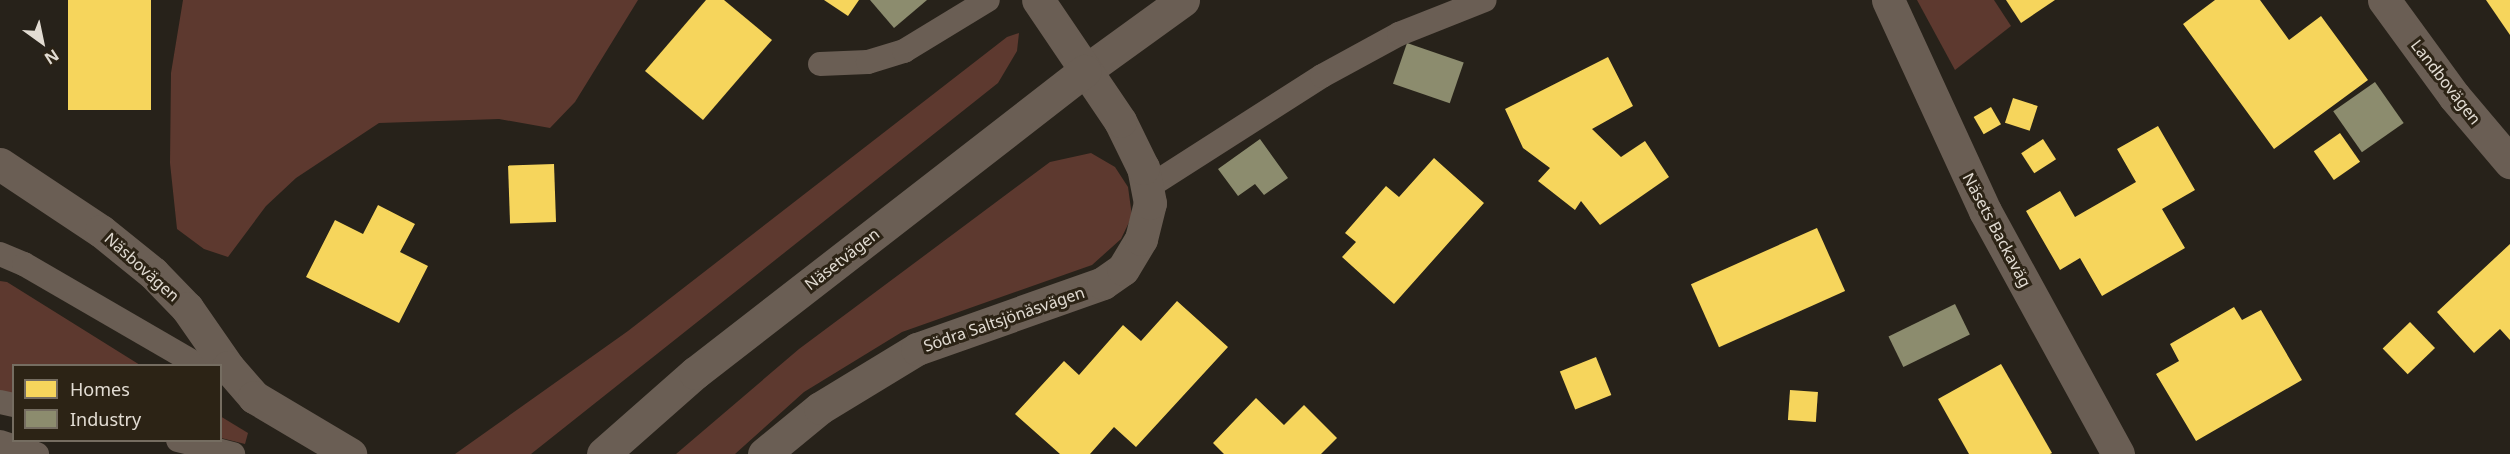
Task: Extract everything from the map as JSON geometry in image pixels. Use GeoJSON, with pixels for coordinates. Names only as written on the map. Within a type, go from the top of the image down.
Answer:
{"type":"FeatureCollection","features":[{"type":"Feature","properties":{"kind":"street","name":"Södra Saltsjönäsvägen"},"geometry":{"type":"LineString","coordinates":[[764,454],[820,408],[917,350],[1103,284],[1123,268],[1141,239],[1150,203],[1143,168],[1120,121],[1038,0]]}},
{"type":"Feature","properties":{"kind":"street","name":"Näsetvägen"},"geometry":{"type":"LineString","coordinates":[[603,454],[704,366],[1085,71],[1183,0]]}},
{"type":"Feature","properties":{"kind":"street","name":"Näsets Backaväg"},"geometry":{"type":"LineString","coordinates":[[1888,0],[1985,211],[2118,454]]}},
{"type":"Feature","properties":{"kind":"street","name":"Landbovägen"},"geometry":{"type":"LineString","coordinates":[[2384,0],[2454,96],[2510,162]]}},
{"type":"Feature","properties":{"kind":"street","name":"Näsbovägen"},"geometry":{"type":"LineString","coordinates":[[0,164],[101,231],[153,273],[187,308],[228,367],[254,397],[345,453]]}},
{"type":"Feature","properties":{"kind":"lane"},"geometry":{"type":"LineString","coordinates":[[820,64],[868,62],[904,51],[988,0]]}},
{"type":"Feature","properties":{"kind":"lane"},"geometry":{"type":"LineString","coordinates":[[1147,188],[1322,76],[1399,34],[1485,0]]}},
{"type":"Feature","properties":{"kind":"lane"},"geometry":{"type":"LineString","coordinates":[[0,254],[196,364]]}},
{"type":"Feature","properties":{"kind":"lane"},"geometry":{"type":"LineString","coordinates":[[222,378],[254,397]]}},
{"type":"Feature","properties":{"kind":"lane"},"geometry":{"type":"LineString","coordinates":[[0,442],[37,454]]}},
{"type":"Feature","properties":{"kind":"lane"},"geometry":{"type":"LineString","coordinates":[[182,442],[233,454]]}},
{"type":"Feature","properties":{"kind":"shaded area"},"geometry":{"type":"Polygon","coordinates":[[[183,0],[638,0],[575,102],[550,128],[499,119],[379,123],[296,178],[266,206],[228,257],[204,249],[177,229],[170,163],[171,73],[183,0]]]}},
{"type":"Feature","properties":{"kind":"shaded area"},"geometry":{"type":"Polygon","coordinates":[[[1917,0],[1994,0],[2011,26],[1955,70],[1917,0]]]}},
{"type":"Feature","properties":{"kind":"shaded area"},"geometry":{"type":"Polygon","coordinates":[[[1019,33],[1017,51],[998,83],[531,454],[455,454],[628,331],[1007,37],[1019,33]]]}},
{"type":"Feature","properties":{"kind":"shaded area"},"geometry":{"type":"Polygon","coordinates":[[[1091,153],[1115,167],[1128,187],[1132,216],[1121,239],[1092,265],[902,332],[804,392],[735,454],[676,454],[799,349],[1050,162],[1091,153]]]}},
{"type":"Feature","properties":{"kind":"shaded area"},"geometry":{"type":"Polygon","coordinates":[[[0,281],[7,282],[138,364],[12,364],[12,395],[0,392],[0,281]]]}},
{"type":"Feature","properties":{"kind":"shaded area"},"geometry":{"type":"Polygon","coordinates":[[[222,417],[248,433],[245,444],[222,438],[222,417]]]}},
{"type":"Feature","properties":{"kind":"building: Homes"},"geometry":{"type":"Polygon","coordinates":[[[68,0],[151,0],[151,110],[68,110],[68,0]]]}},
{"type":"Feature","properties":{"kind":"building: Homes"},"geometry":{"type":"Polygon","coordinates":[[[706,0],[724,0],[772,40],[703,120],[645,71],[706,0]]]}},
{"type":"Feature","properties":{"kind":"building: Homes"},"geometry":{"type":"Polygon","coordinates":[[[824,0],[859,0],[848,16],[824,0]]]}},
{"type":"Feature","properties":{"kind":"building: Homes"},"geometry":{"type":"Polygon","coordinates":[[[2006,0],[2055,0],[2021,23],[2006,0]]]}},
{"type":"Feature","properties":{"kind":"building: Homes"},"geometry":{"type":"Polygon","coordinates":[[[2215,0],[2260,0],[2289,40],[2321,16],[2368,80],[2274,149],[2183,24],[2215,0]]]}},
{"type":"Feature","properties":{"kind":"building: Homes"},"geometry":{"type":"Polygon","coordinates":[[[2486,0],[2510,0],[2510,35],[2486,0]]]}},
{"type":"Feature","properties":{"kind":"building: Homes"},"geometry":{"type":"Polygon","coordinates":[[[1608,57],[1633,106],[1592,129],[1621,157],[1645,141],[1669,177],[1600,225],[1581,201],[1575,210],[1538,181],[1550,168],[1523,148],[1505,109],[1608,57]]]}},
{"type":"Feature","properties":{"kind":"building: Homes"},"geometry":{"type":"Polygon","coordinates":[[[2013,98],[2038,106],[2030,131],[2005,123],[2013,98]]]}},
{"type":"Feature","properties":{"kind":"building: Homes"},"geometry":{"type":"Polygon","coordinates":[[[1991,107],[2001,124],[1984,134],[1974,117],[1991,107]]]}},
{"type":"Feature","properties":{"kind":"building: Homes"},"geometry":{"type":"Polygon","coordinates":[[[2158,126],[2195,190],[2162,209],[2185,248],[2102,296],[2080,258],[2060,270],[2026,211],[2060,191],[2075,217],[2136,182],[2117,149],[2158,126]]]}},
{"type":"Feature","properties":{"kind":"building: Homes"},"geometry":{"type":"Polygon","coordinates":[[[2340,133],[2360,162],[2334,180],[2314,151],[2340,133]]]}},
{"type":"Feature","properties":{"kind":"building: Homes"},"geometry":{"type":"Polygon","coordinates":[[[2043,139],[2056,159],[2034,173],[2021,153],[2043,139]]]}},
{"type":"Feature","properties":{"kind":"building: Homes"},"geometry":{"type":"Polygon","coordinates":[[[1434,158],[1484,203],[1394,304],[1342,257],[1356,242],[1345,233],[1386,186],[1399,197],[1434,158]]]}},
{"type":"Feature","properties":{"kind":"building: Homes"},"geometry":{"type":"Polygon","coordinates":[[[554,164],[556,222],[510,224],[508,166],[554,164]]]}},
{"type":"Feature","properties":{"kind":"building: Homes"},"geometry":{"type":"Polygon","coordinates":[[[378,205],[415,224],[400,252],[428,266],[399,323],[306,277],[335,220],[363,234],[378,205]]]}},
{"type":"Feature","properties":{"kind":"building: Homes"},"geometry":{"type":"Polygon","coordinates":[[[1817,228],[1845,291],[1719,347],[1691,284],[1817,228]]]}},
{"type":"Feature","properties":{"kind":"building: Homes"},"geometry":{"type":"Polygon","coordinates":[[[2510,244],[2510,340],[2500,329],[2474,353],[2437,312],[2510,244]]]}},
{"type":"Feature","properties":{"kind":"building: Homes"},"geometry":{"type":"Polygon","coordinates":[[[1177,301],[1228,347],[1136,447],[1114,427],[1090,454],[1060,454],[1015,414],[1064,361],[1079,375],[1123,325],[1141,341],[1177,301]]]}},
{"type":"Feature","properties":{"kind":"building: Homes"},"geometry":{"type":"Polygon","coordinates":[[[2234,307],[2242,320],[2261,310],[2302,380],[2196,441],[2156,374],[2179,361],[2170,344],[2234,307]]]}},
{"type":"Feature","properties":{"kind":"building: Homes"},"geometry":{"type":"Polygon","coordinates":[[[2410,322],[2435,348],[2408,374],[2383,348],[2410,322]]]}},
{"type":"Feature","properties":{"kind":"building: Homes"},"geometry":{"type":"Polygon","coordinates":[[[1596,357],[1611,395],[1575,410],[1560,372],[1596,357]]]}},
{"type":"Feature","properties":{"kind":"building: Homes"},"geometry":{"type":"Polygon","coordinates":[[[2001,364],[2052,453],[1969,454],[1938,399],[2001,364]]]}},
{"type":"Feature","properties":{"kind":"building: Homes"},"geometry":{"type":"Polygon","coordinates":[[[1790,390],[1818,392],[1816,422],[1788,420],[1790,390]]]}},
{"type":"Feature","properties":{"kind":"building: Homes"},"geometry":{"type":"Polygon","coordinates":[[[1256,398],[1284,425],[1304,405],[1337,438],[1321,454],[1224,454],[1213,443],[1256,398]]]}},
{"type":"Feature","properties":{"kind":"building: Industry"},"geometry":{"type":"Polygon","coordinates":[[[870,0],[927,0],[894,28],[870,0]]]}},
{"type":"Feature","properties":{"kind":"building: Industry"},"geometry":{"type":"Polygon","coordinates":[[[1407,43],[1464,63],[1450,103],[1393,84],[1407,43]]]}},
{"type":"Feature","properties":{"kind":"building: Industry"},"geometry":{"type":"Polygon","coordinates":[[[2375,82],[2404,123],[2362,152],[2333,111],[2375,82]]]}},
{"type":"Feature","properties":{"kind":"building: Industry"},"geometry":{"type":"Polygon","coordinates":[[[1260,139],[1288,178],[1264,195],[1255,184],[1238,196],[1218,169],[1260,139]]]}},
{"type":"Feature","properties":{"kind":"building: Industry"},"geometry":{"type":"Polygon","coordinates":[[[1955,304],[1970,335],[1903,367],[1888,336],[1955,304]]]}}]}
